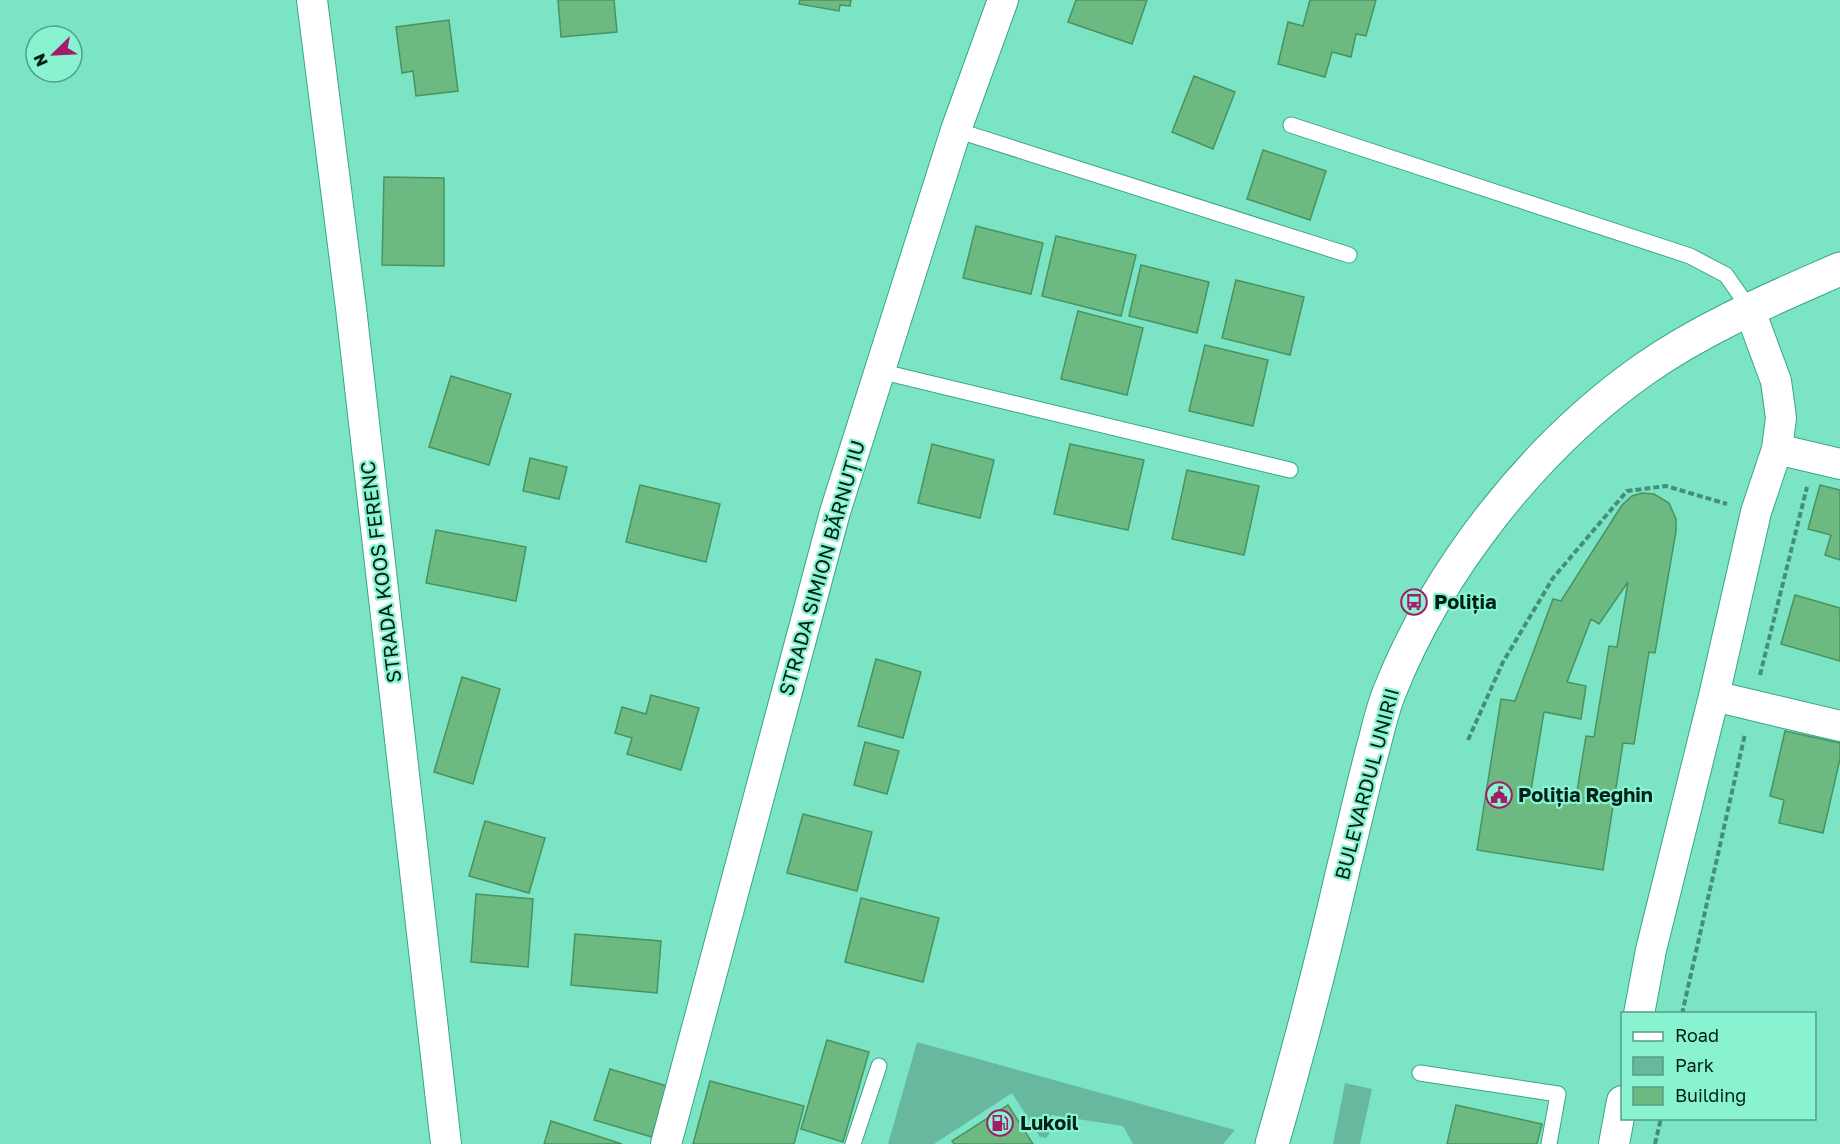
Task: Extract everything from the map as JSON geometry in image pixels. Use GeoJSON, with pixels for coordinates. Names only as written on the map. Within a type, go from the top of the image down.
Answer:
{"type":"FeatureCollection","features":[{"type":"Feature","properties":{"kind":"main road","name":"BULEVARDUL UNIRII"},"geometry":{"type":"LineString","coordinates":[[1272,1144],[1299,1048],[1388,695],[1414,635],[1470,545],[1553,446],[1643,370],[1749,308],[1840,269]]}},
{"type":"Feature","properties":{"kind":"street","name":"STRADA KOOS FERENC"},"geometry":{"type":"LineString","coordinates":[[312,0],[351,308],[446,1144]]}},
{"type":"Feature","properties":{"kind":"street","name":"STRADA SIMION BĂRNUȚIU"},"geometry":{"type":"LineString","coordinates":[[666,1144],[835,512],[956,130],[1003,0]]}},
{"type":"Feature","properties":{"kind":"street"},"geometry":{"type":"LineString","coordinates":[[1639,1012],[1651,950],[1714,696],[1756,512],[1777,449],[1781,418],[1776,381],[1749,308]]}},
{"type":"Feature","properties":{"kind":"street"},"geometry":{"type":"LineString","coordinates":[[1777,449],[1840,464]]}},
{"type":"Feature","properties":{"kind":"street"},"geometry":{"type":"LineString","coordinates":[[1714,696],[1840,726]]}},
{"type":"Feature","properties":{"kind":"street"},"geometry":{"type":"LineString","coordinates":[[1614,1144],[1621,1111]]}},
{"type":"Feature","properties":{"kind":"lane"},"geometry":{"type":"LineString","coordinates":[[1291,125],[1690,256],[1726,275],[1749,308]]}},
{"type":"Feature","properties":{"kind":"lane"},"geometry":{"type":"LineString","coordinates":[[956,130],[1349,255]]}},
{"type":"Feature","properties":{"kind":"lane"},"geometry":{"type":"LineString","coordinates":[[879,370],[1290,470]]}},
{"type":"Feature","properties":{"kind":"lane"},"geometry":{"type":"LineString","coordinates":[[853,1144],[879,1066]]}},
{"type":"Feature","properties":{"kind":"lane"},"geometry":{"type":"LineString","coordinates":[[1420,1073],[1558,1094],[1548,1144]]}},
{"type":"Feature","properties":{"kind":"path"},"geometry":{"type":"LineString","coordinates":[[1468,741],[1503,662],[1553,578],[1627,491],[1666,486],[1756,512]]}},
{"type":"Feature","properties":{"kind":"path"},"geometry":{"type":"LineString","coordinates":[[1655,1144],[1661,1120]]}},
{"type":"Feature","properties":{"kind":"green space"},"geometry":{"type":"Polygon","coordinates":[[[917,1042],[1235,1130],[1223,1144],[1133,1144],[1123,1126],[1051,1115],[1049,1134],[1046,1138],[1040,1137],[1012,1093],[934,1144],[888,1144],[917,1042]]]}},
{"type":"Feature","properties":{"kind":"green space"},"geometry":{"type":"Polygon","coordinates":[[[1345,1083],[1372,1089],[1360,1144],[1333,1144],[1345,1083]]]}},
{"type":"Feature","properties":{"kind":"building"},"geometry":{"type":"Polygon","coordinates":[[[558,0],[614,0],[617,32],[561,37],[558,0]]]}},
{"type":"Feature","properties":{"kind":"building"},"geometry":{"type":"Polygon","coordinates":[[[800,0],[851,0],[850,6],[840,5],[839,11],[799,4],[800,0]]]}},
{"type":"Feature","properties":{"kind":"building"},"geometry":{"type":"Polygon","coordinates":[[[1076,0],[1147,0],[1132,44],[1068,22],[1076,0]]]}},
{"type":"Feature","properties":{"kind":"building"},"geometry":{"type":"Polygon","coordinates":[[[1310,0],[1376,0],[1366,36],[1356,34],[1351,57],[1332,52],[1325,77],[1278,64],[1288,22],[1303,26],[1310,0]]]}},
{"type":"Feature","properties":{"kind":"building"},"geometry":{"type":"Polygon","coordinates":[[[449,20],[458,91],[416,96],[413,71],[402,73],[396,27],[449,20]]]}},
{"type":"Feature","properties":{"kind":"building"},"geometry":{"type":"Polygon","coordinates":[[[1194,76],[1235,92],[1213,149],[1172,132],[1194,76]]]}},
{"type":"Feature","properties":{"kind":"building"},"geometry":{"type":"Polygon","coordinates":[[[1263,150],[1326,171],[1310,220],[1247,199],[1263,150]]]}},
{"type":"Feature","properties":{"kind":"building"},"geometry":{"type":"Polygon","coordinates":[[[384,177],[444,178],[444,266],[382,265],[384,177]]]}},
{"type":"Feature","properties":{"kind":"building"},"geometry":{"type":"Polygon","coordinates":[[[976,226],[1043,243],[1031,294],[963,278],[976,226]]]}},
{"type":"Feature","properties":{"kind":"building"},"geometry":{"type":"Polygon","coordinates":[[[1056,236],[1136,255],[1121,316],[1042,296],[1056,236]]]}},
{"type":"Feature","properties":{"kind":"building"},"geometry":{"type":"Polygon","coordinates":[[[1141,265],[1209,282],[1197,333],[1129,316],[1141,265]]]}},
{"type":"Feature","properties":{"kind":"building"},"geometry":{"type":"Polygon","coordinates":[[[1236,280],[1304,297],[1290,355],[1222,338],[1236,280]]]}},
{"type":"Feature","properties":{"kind":"building"},"geometry":{"type":"Polygon","coordinates":[[[1078,311],[1143,328],[1127,395],[1061,379],[1078,311]]]}},
{"type":"Feature","properties":{"kind":"building"},"geometry":{"type":"Polygon","coordinates":[[[1205,345],[1268,360],[1253,426],[1189,411],[1205,345]]]}},
{"type":"Feature","properties":{"kind":"building"},"geometry":{"type":"Polygon","coordinates":[[[451,376],[511,394],[489,465],[429,447],[451,376]]]}},
{"type":"Feature","properties":{"kind":"building"},"geometry":{"type":"Polygon","coordinates":[[[932,444],[994,460],[980,518],[918,503],[932,444]]]}},
{"type":"Feature","properties":{"kind":"building"},"geometry":{"type":"Polygon","coordinates":[[[1070,444],[1144,460],[1128,530],[1054,514],[1070,444]]]}},
{"type":"Feature","properties":{"kind":"building"},"geometry":{"type":"Polygon","coordinates":[[[530,458],[567,467],[559,499],[523,491],[530,458]]]}},
{"type":"Feature","properties":{"kind":"building"},"geometry":{"type":"Polygon","coordinates":[[[1187,470],[1259,486],[1244,555],[1172,539],[1187,470]]]}},
{"type":"Feature","properties":{"kind":"building"},"geometry":{"type":"Polygon","coordinates":[[[640,485],[720,504],[706,562],[626,542],[640,485]]]}},
{"type":"Feature","properties":{"kind":"building"},"geometry":{"type":"Polygon","coordinates":[[[1820,485],[1840,490],[1840,560],[1825,555],[1831,535],[1808,529],[1820,485]]]}},
{"type":"Feature","properties":{"kind":"building"},"geometry":{"type":"Polygon","coordinates":[[[1642,493],[1654,494],[1669,503],[1676,519],[1676,531],[1655,653],[1649,652],[1634,744],[1623,743],[1603,870],[1477,850],[1501,699],[1515,701],[1553,599],[1561,601],[1622,505],[1632,496],[1642,493]],[[1628,582],[1599,624],[1591,619],[1567,682],[1586,686],[1581,719],[1544,712],[1530,796],[1575,804],[1586,736],[1594,737],[1609,646],[1617,647],[1628,582]]]}},
{"type":"Feature","properties":{"kind":"building"},"geometry":{"type":"Polygon","coordinates":[[[436,530],[526,547],[516,601],[426,583],[436,530]]]}},
{"type":"Feature","properties":{"kind":"building"},"geometry":{"type":"Polygon","coordinates":[[[1795,595],[1840,608],[1840,661],[1781,644],[1795,595]]]}},
{"type":"Feature","properties":{"kind":"building"},"geometry":{"type":"Polygon","coordinates":[[[876,659],[921,672],[903,738],[858,726],[876,659]]]}},
{"type":"Feature","properties":{"kind":"building"},"geometry":{"type":"Polygon","coordinates":[[[462,677],[500,689],[473,784],[434,772],[462,677]]]}},
{"type":"Feature","properties":{"kind":"building"},"geometry":{"type":"Polygon","coordinates":[[[651,695],[699,708],[681,770],[627,754],[632,738],[615,733],[622,707],[646,714],[651,695]]]}},
{"type":"Feature","properties":{"kind":"building"},"geometry":{"type":"Polygon","coordinates":[[[1785,731],[1840,743],[1840,759],[1823,833],[1779,823],[1784,800],[1770,796],[1785,731]]]}},
{"type":"Feature","properties":{"kind":"building"},"geometry":{"type":"Polygon","coordinates":[[[865,742],[899,751],[887,794],[854,785],[865,742]]]}},
{"type":"Feature","properties":{"kind":"building"},"geometry":{"type":"Polygon","coordinates":[[[803,814],[872,832],[857,891],[787,873],[803,814]]]}},
{"type":"Feature","properties":{"kind":"building"},"geometry":{"type":"Polygon","coordinates":[[[485,821],[545,838],[529,893],[469,876],[485,821]]]}},
{"type":"Feature","properties":{"kind":"building"},"geometry":{"type":"Polygon","coordinates":[[[476,894],[533,899],[528,967],[471,962],[476,894]]]}},
{"type":"Feature","properties":{"kind":"building"},"geometry":{"type":"Polygon","coordinates":[[[861,898],[939,918],[923,982],[845,962],[861,898]]]}},
{"type":"Feature","properties":{"kind":"building"},"geometry":{"type":"Polygon","coordinates":[[[575,934],[661,941],[657,993],[571,985],[575,934]]]}},
{"type":"Feature","properties":{"kind":"building"},"geometry":{"type":"Polygon","coordinates":[[[827,1040],[869,1052],[843,1142],[801,1129],[827,1040]]]}},
{"type":"Feature","properties":{"kind":"building"},"geometry":{"type":"Polygon","coordinates":[[[610,1069],[667,1086],[652,1137],[594,1120],[610,1069]]]}},
{"type":"Feature","properties":{"kind":"building"},"geometry":{"type":"Polygon","coordinates":[[[710,1081],[804,1106],[794,1144],[693,1144],[710,1081]]]}},
{"type":"Feature","properties":{"kind":"building","name":"Lukoil"},"geometry":{"type":"Polygon","coordinates":[[[1008,1105],[1033,1144],[954,1144],[952,1141],[1008,1105]]]}},
{"type":"Feature","properties":{"kind":"building"},"geometry":{"type":"Polygon","coordinates":[[[1456,1105],[1542,1124],[1537,1144],[1447,1144],[1456,1105]]]}},
{"type":"Feature","properties":{"kind":"building"},"geometry":{"type":"Polygon","coordinates":[[[551,1121],[622,1144],[544,1144],[551,1121]]]}},
{"type":"Feature","properties":{"kind":"place","name":"Poliția"},"geometry":{"type":"Point","coordinates":[1414,602]}},
{"type":"Feature","properties":{"kind":"place","name":"Poliția Reghin"},"geometry":{"type":"Point","coordinates":[1499,795]}},
{"type":"Feature","properties":{"kind":"place","name":"Lukoil"},"geometry":{"type":"Point","coordinates":[1000,1123]}}]}
